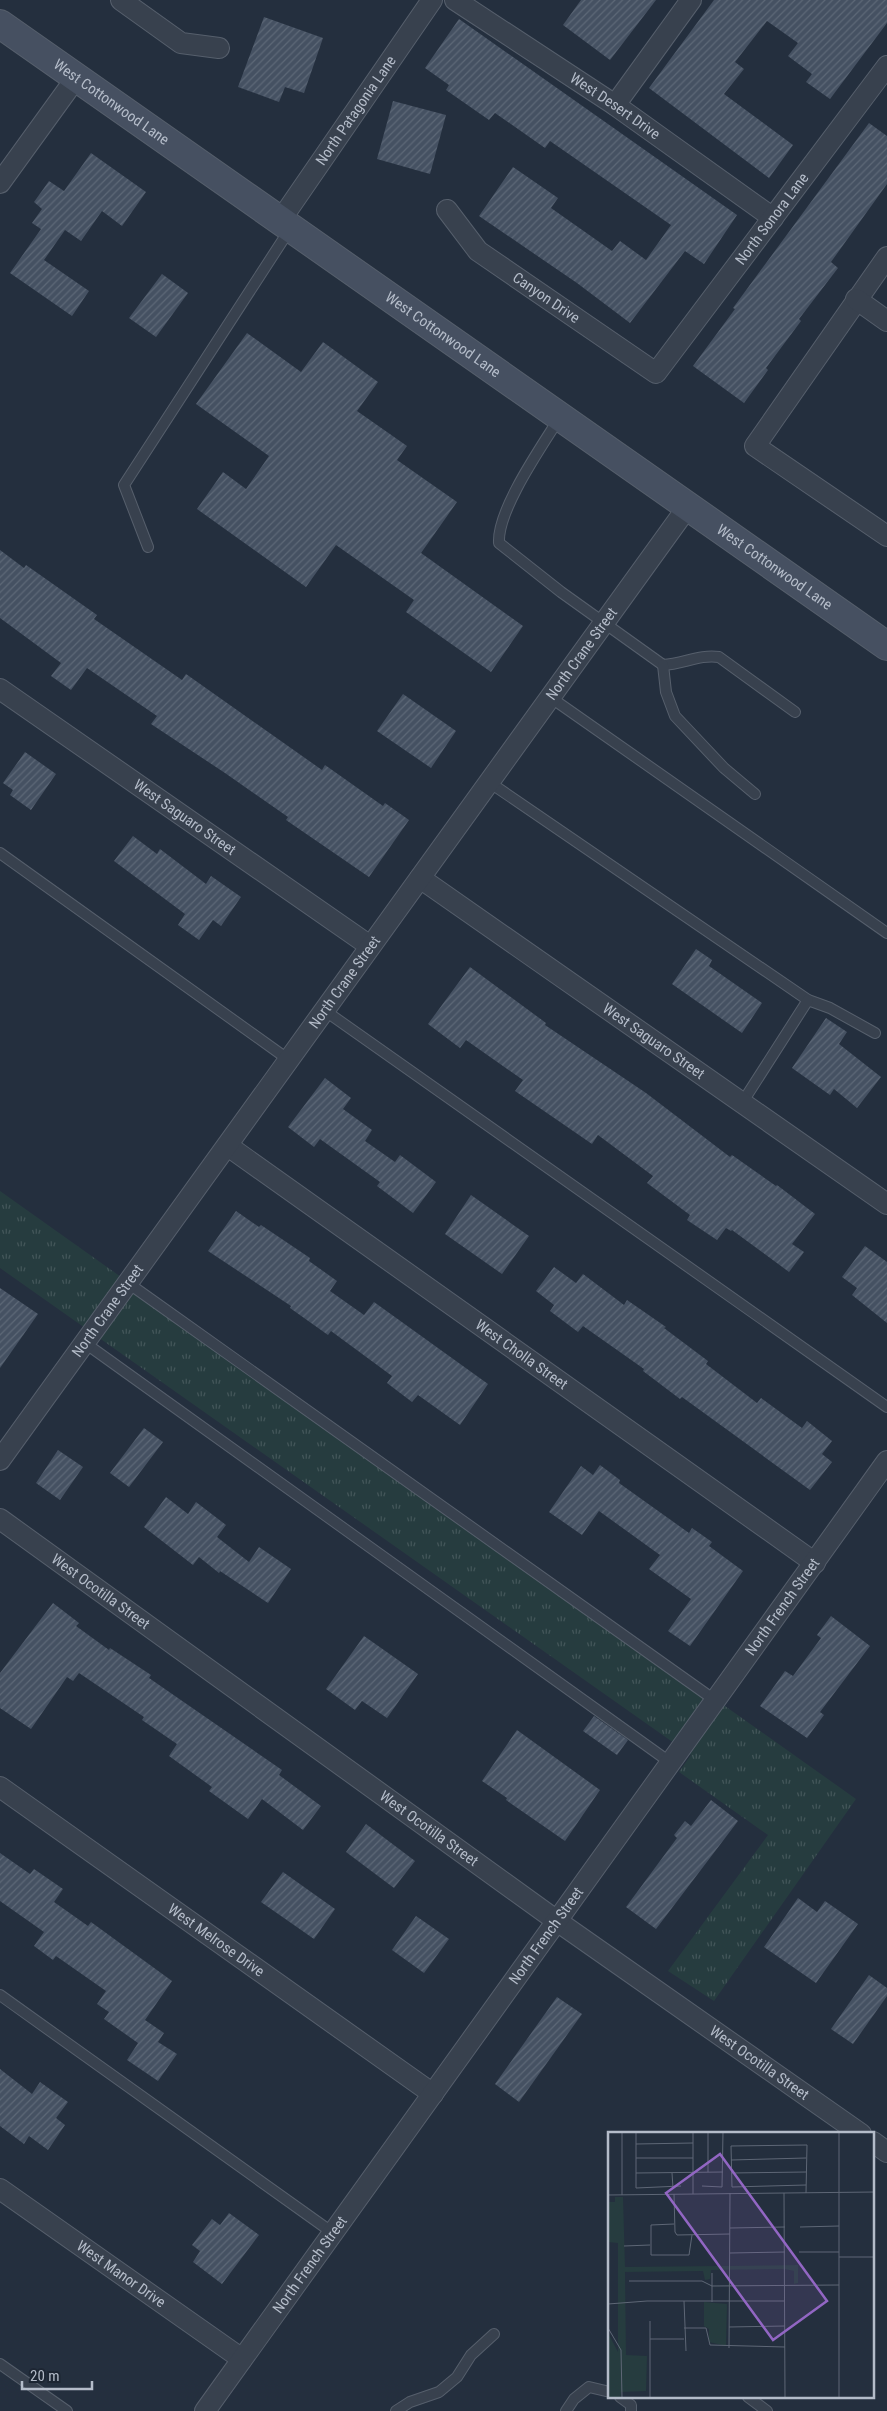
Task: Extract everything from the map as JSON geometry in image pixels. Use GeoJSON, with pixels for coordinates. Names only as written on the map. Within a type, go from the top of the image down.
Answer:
{"type":"FeatureCollection","features":[{"type":"Feature","properties":{"kind":"main road","name":"West Cottonwood Lane"},"geometry":{"type":"LineString","coordinates":[[0,24],[689,505],[887,646]]}},
{"type":"Feature","properties":{"kind":"street"},"geometry":{"type":"LineString","coordinates":[[120,0],[181,43],[220,48]]}},
{"type":"Feature","properties":{"kind":"street","name":"North Patagonia Lane"},"geometry":{"type":"LineString","coordinates":[[286,225],[432,0]]}},
{"type":"Feature","properties":{"kind":"street","name":"West Desert Drive"},"geometry":{"type":"LineString","coordinates":[[455,0],[615,105],[773,218]]}},
{"type":"Feature","properties":{"kind":"street"},"geometry":{"type":"LineString","coordinates":[[615,105],[691,0]]}},
{"type":"Feature","properties":{"kind":"street","name":"North Sonora Lane"},"geometry":{"type":"LineString","coordinates":[[656,373],[887,66]]}},
{"type":"Feature","properties":{"kind":"street"},"geometry":{"type":"LineString","coordinates":[[0,183],[76,78]]}},
{"type":"Feature","properties":{"kind":"street","name":"Canyon Drive"},"geometry":{"type":"LineString","coordinates":[[447,210],[478,251],[656,373]]}},
{"type":"Feature","properties":{"kind":"street"},"geometry":{"type":"LineString","coordinates":[[887,257],[755,446],[887,536]]}},
{"type":"Feature","properties":{"kind":"street"},"geometry":{"type":"LineString","coordinates":[[856,299],[887,322]]}},
{"type":"Feature","properties":{"kind":"street","name":"North Crane Street"},"geometry":{"type":"LineString","coordinates":[[0,1460],[689,505]]}},
{"type":"Feature","properties":{"kind":"street","name":"West Saguaro Street"},"geometry":{"type":"LineString","coordinates":[[0,690],[370,946]]}},
{"type":"Feature","properties":{"kind":"street","name":"West Saguaro Street"},"geometry":{"type":"LineString","coordinates":[[420,878],[887,1204]]}},
{"type":"Feature","properties":{"kind":"street","name":"West Cholla Street"},"geometry":{"type":"LineString","coordinates":[[228,1146],[815,1562]]}},
{"type":"Feature","properties":{"kind":"street","name":"North French Street"},"geometry":{"type":"LineString","coordinates":[[205,2411],[887,1461]]}},
{"type":"Feature","properties":{"kind":"street","name":"West Ocotilla Street"},"geometry":{"type":"LineString","coordinates":[[0,1519],[557,1921],[858,2132]]}},
{"type":"Feature","properties":{"kind":"street","name":"West Melrose Drive"},"geometry":{"type":"LineString","coordinates":[[0,1787],[433,2094]]}},
{"type":"Feature","properties":{"kind":"street"},"geometry":{"type":"LineString","coordinates":[[874,2143],[887,2152]]}},
{"type":"Feature","properties":{"kind":"street","name":"West Manor Drive"},"geometry":{"type":"LineString","coordinates":[[0,2189],[242,2359]]}},
{"type":"Feature","properties":{"kind":"lane"},"geometry":{"type":"LineString","coordinates":[[148,547],[124,485],[286,225]]}},
{"type":"Feature","properties":{"kind":"lane"},"geometry":{"type":"LineString","coordinates":[[561,416],[519,483],[498,534],[499,543],[663,665],[681,664],[705,655],[719,657],[795,712]]}},
{"type":"Feature","properties":{"kind":"lane"},"geometry":{"type":"LineString","coordinates":[[663,665],[666,692],[675,716],[724,768],[755,794]]}},
{"type":"Feature","properties":{"kind":"lane"},"geometry":{"type":"LineString","coordinates":[[550,697],[887,933]]}},
{"type":"Feature","properties":{"kind":"lane"},"geometry":{"type":"LineString","coordinates":[[489,782],[808,1000],[830,1008],[875,1032]]}},
{"type":"Feature","properties":{"kind":"lane"},"geometry":{"type":"LineString","coordinates":[[0,853],[289,1060]]}},
{"type":"Feature","properties":{"kind":"lane"},"geometry":{"type":"LineString","coordinates":[[742,1103],[808,1000]]}},
{"type":"Feature","properties":{"kind":"lane"},"geometry":{"type":"LineString","coordinates":[[324,1010],[887,1407]]}},
{"type":"Feature","properties":{"kind":"lane"},"geometry":{"type":"LineString","coordinates":[[128,1283],[716,1701]]}},
{"type":"Feature","properties":{"kind":"lane"},"geometry":{"type":"LineString","coordinates":[[85,1343],[671,1763]]}},
{"type":"Feature","properties":{"kind":"lane"},"geometry":{"type":"LineString","coordinates":[[0,1995],[333,2233]]}},
{"type":"Feature","properties":{"kind":"lane"},"geometry":{"type":"LineString","coordinates":[[396,2411],[410,2402],[439,2392],[457,2377],[471,2355],[494,2334]]}},
{"type":"Feature","properties":{"kind":"lane"},"geometry":{"type":"LineString","coordinates":[[0,2364],[67,2411]]}},
{"type":"Feature","properties":{"kind":"lane"},"geometry":{"type":"LineString","coordinates":[[566,2411],[574,2399],[589,2388],[608,2392]]}},
{"type":"Feature","properties":{"kind":"lane"},"geometry":{"type":"LineString","coordinates":[[621,2398],[631,2405],[631,2411]]}},
{"type":"Feature","properties":{"kind":"lane"},"geometry":{"type":"LineString","coordinates":[[749,2398],[767,2411]]}},
{"type":"Feature","properties":{"kind":"green space"},"geometry":{"type":"Polygon","coordinates":[[[0,1191],[856,1799],[714,2001],[668,1971],[768,1835],[679,1772],[691,1755],[0,1268],[0,1191]]]}},
{"type":"Feature","properties":{"kind":"building"},"geometry":{"type":"Polygon","coordinates":[[[581,0],[656,0],[610,60],[563,25],[581,0]]]}},
{"type":"Feature","properties":{"kind":"building"},"geometry":{"type":"Polygon","coordinates":[[[714,0],[887,0],[887,23],[830,99],[806,82],[812,74],[788,56],[798,43],[767,21],[735,62],[744,69],[724,94],[793,145],[769,178],[649,88],[714,0]]]}},
{"type":"Feature","properties":{"kind":"building"},"geometry":{"type":"Polygon","coordinates":[[[264,17],[323,38],[304,93],[285,87],[279,102],[238,87],[264,17]]]}},
{"type":"Feature","properties":{"kind":"building"},"geometry":{"type":"Polygon","coordinates":[[[459,19],[737,215],[704,264],[685,251],[630,323],[577,283],[479,216],[513,167],[558,198],[551,208],[612,251],[620,241],[646,260],[671,225],[550,141],[545,148],[495,113],[489,120],[446,90],[449,85],[425,68],[459,19]]]}},
{"type":"Feature","properties":{"kind":"building"},"geometry":{"type":"Polygon","coordinates":[[[393,101],[446,115],[430,174],[377,159],[393,101]]]}},
{"type":"Feature","properties":{"kind":"building"},"geometry":{"type":"Polygon","coordinates":[[[869,123],[887,136],[887,184],[831,262],[838,268],[799,319],[801,321],[766,368],[768,370],[744,403],[693,366],[735,309],[733,308],[869,123]]]}},
{"type":"Feature","properties":{"kind":"building"},"geometry":{"type":"Polygon","coordinates":[[[91,153],[146,192],[122,226],[102,211],[81,241],[65,230],[44,260],[89,291],[72,316],[10,273],[41,229],[32,223],[42,209],[34,202],[49,181],[64,191],[91,153]]]}},
{"type":"Feature","properties":{"kind":"building"},"geometry":{"type":"Polygon","coordinates":[[[162,274],[188,293],[156,337],[129,318],[162,274]]]}},
{"type":"Feature","properties":{"kind":"building"},"geometry":{"type":"Polygon","coordinates":[[[247,333],[301,372],[323,342],[378,382],[357,411],[407,446],[397,460],[457,502],[421,553],[523,626],[491,672],[406,612],[414,600],[336,545],[306,587],[197,509],[223,472],[246,489],[269,456],[196,404],[247,333]]]}},
{"type":"Feature","properties":{"kind":"building"},"geometry":{"type":"Polygon","coordinates":[[[0,550],[24,568],[26,565],[97,615],[94,619],[182,680],[186,674],[322,770],[325,765],[383,806],[385,803],[409,820],[369,877],[286,820],[288,817],[151,724],[157,716],[87,668],[71,690],[51,676],[61,663],[0,618],[0,550]]]}},
{"type":"Feature","properties":{"kind":"building"},"geometry":{"type":"Polygon","coordinates":[[[403,694],[456,731],[431,768],[377,731],[403,694]]]}},
{"type":"Feature","properties":{"kind":"building"},"geometry":{"type":"Polygon","coordinates":[[[25,752],[56,774],[31,810],[10,795],[13,790],[3,783],[25,752]]]}},
{"type":"Feature","properties":{"kind":"building"},"geometry":{"type":"Polygon","coordinates":[[[133,836],[157,854],[160,849],[206,884],[211,876],[241,897],[221,926],[213,920],[199,940],[178,925],[185,914],[114,861],[133,836]]]}},
{"type":"Feature","properties":{"kind":"building"},"geometry":{"type":"Polygon","coordinates":[[[696,949],[712,960],[709,966],[762,1003],[742,1033],[672,984],[696,949]]]}},
{"type":"Feature","properties":{"kind":"building"},"geometry":{"type":"Polygon","coordinates":[[[470,967],[546,1023],[545,1025],[646,1093],[730,1157],[732,1155],[777,1185],[815,1214],[792,1244],[804,1252],[789,1272],[732,1230],[726,1228],[717,1240],[687,1220],[690,1215],[647,1183],[653,1176],[598,1135],[592,1144],[515,1091],[523,1080],[466,1040],[460,1048],[428,1024],[470,967]]]}},
{"type":"Feature","properties":{"kind":"building"},"geometry":{"type":"Polygon","coordinates":[[[826,1018],[847,1032],[839,1044],[881,1077],[857,1108],[834,1089],[830,1095],[792,1068],[826,1018]]]}},
{"type":"Feature","properties":{"kind":"building"},"geometry":{"type":"Polygon","coordinates":[[[325,1078],[351,1098],[343,1109],[372,1130],[365,1141],[395,1162],[400,1155],[436,1182],[413,1213],[377,1186],[380,1182],[320,1139],[314,1147],[288,1127],[325,1078]]]}},
{"type":"Feature","properties":{"kind":"building"},"geometry":{"type":"Polygon","coordinates":[[[471,1195],[529,1236],[502,1274],[445,1234],[471,1195]]]}},
{"type":"Feature","properties":{"kind":"building"},"geometry":{"type":"Polygon","coordinates":[[[236,1211],[259,1227],[261,1225],[310,1258],[309,1261],[337,1281],[330,1291],[364,1315],[374,1302],[488,1384],[460,1425],[418,1395],[412,1402],[387,1383],[392,1376],[331,1331],[328,1335],[290,1308],[291,1306],[208,1251],[236,1211]]]}},
{"type":"Feature","properties":{"kind":"building"},"geometry":{"type":"Polygon","coordinates":[[[865,1246],[887,1262],[887,1323],[852,1295],[857,1288],[842,1277],[865,1246]]]}},
{"type":"Feature","properties":{"kind":"building"},"geometry":{"type":"Polygon","coordinates":[[[554,1267],[576,1283],[583,1274],[624,1305],[627,1300],[666,1327],[664,1328],[708,1361],[706,1364],[757,1403],[761,1398],[802,1428],[807,1421],[832,1441],[822,1454],[832,1462],[810,1490],[682,1397],[680,1399],[643,1371],[644,1369],[583,1326],[578,1332],[550,1311],[554,1305],[536,1291],[554,1267]]]}},
{"type":"Feature","properties":{"kind":"building"},"geometry":{"type":"Polygon","coordinates":[[[0,1288],[38,1314],[0,1368],[0,1288]]]}},
{"type":"Feature","properties":{"kind":"building"},"geometry":{"type":"Polygon","coordinates":[[[144,1428],[163,1442],[129,1487],[110,1473],[144,1428]]]}},
{"type":"Feature","properties":{"kind":"building"},"geometry":{"type":"Polygon","coordinates":[[[58,1450],[83,1467],[60,1500],[36,1483],[58,1450]]]}},
{"type":"Feature","properties":{"kind":"building"},"geometry":{"type":"Polygon","coordinates":[[[600,1465],[620,1480],[619,1483],[689,1533],[692,1528],[712,1542],[709,1546],[743,1571],[690,1646],[668,1631],[691,1599],[649,1569],[660,1555],[599,1511],[582,1535],[549,1512],[581,1466],[593,1475],[600,1465]]]}},
{"type":"Feature","properties":{"kind":"building"},"geometry":{"type":"Polygon","coordinates":[[[166,1497],[188,1514],[196,1502],[226,1525],[217,1537],[249,1562],[259,1547],[291,1569],[268,1603],[220,1571],[219,1573],[199,1557],[193,1565],[144,1527],[166,1497]]]}},
{"type":"Feature","properties":{"kind":"building"},"geometry":{"type":"Polygon","coordinates":[[[53,1603],[79,1623],[76,1626],[109,1650],[110,1648],[151,1675],[149,1678],[282,1770],[279,1775],[321,1806],[303,1830],[262,1799],[248,1819],[209,1791],[212,1787],[169,1756],[177,1744],[142,1720],[144,1717],[79,1673],[73,1681],[67,1677],[31,1729],[0,1708],[0,1673],[53,1603]]]}},
{"type":"Feature","properties":{"kind":"building"},"geometry":{"type":"Polygon","coordinates":[[[831,1616],[870,1646],[820,1712],[824,1715],[807,1738],[760,1706],[785,1671],[793,1676],[821,1638],[817,1635],[831,1616]]]}},
{"type":"Feature","properties":{"kind":"building"},"geometry":{"type":"Polygon","coordinates":[[[364,1636],[418,1674],[387,1718],[362,1701],[355,1710],[326,1689],[364,1636]]]}},
{"type":"Feature","properties":{"kind":"building"},"geometry":{"type":"Polygon","coordinates":[[[594,1716],[628,1740],[617,1755],[583,1731],[594,1716]]]}},
{"type":"Feature","properties":{"kind":"building"},"geometry":{"type":"Polygon","coordinates":[[[517,1730],[600,1790],[565,1841],[482,1781],[517,1730]]]}},
{"type":"Feature","properties":{"kind":"building"},"geometry":{"type":"Polygon","coordinates":[[[711,1800],[738,1821],[656,1929],[626,1907],[677,1838],[674,1835],[685,1821],[691,1826],[711,1800]]]}},
{"type":"Feature","properties":{"kind":"building"},"geometry":{"type":"Polygon","coordinates":[[[366,1824],[415,1861],[394,1888],[346,1852],[366,1824]]]}},
{"type":"Feature","properties":{"kind":"building"},"geometry":{"type":"Polygon","coordinates":[[[0,1853],[30,1874],[34,1869],[63,1889],[54,1902],[88,1926],[91,1922],[172,1981],[145,2020],[164,2033],[158,2042],[177,2054],[158,2081],[127,2060],[138,2043],[104,2019],[109,2012],[97,2004],[106,1991],[56,1956],[53,1960],[34,1946],[44,1932],[0,1901],[0,1853]]]}},
{"type":"Feature","properties":{"kind":"building"},"geometry":{"type":"Polygon","coordinates":[[[283,1872],[335,1909],[314,1939],[261,1902],[283,1872]]]}},
{"type":"Feature","properties":{"kind":"building"},"geometry":{"type":"Polygon","coordinates":[[[798,1898],[817,1912],[825,1901],[858,1924],[816,1983],[764,1947],[798,1898]]]}},
{"type":"Feature","properties":{"kind":"building"},"geometry":{"type":"Polygon","coordinates":[[[416,1916],[449,1939],[424,1973],[392,1950],[416,1916]]]}},
{"type":"Feature","properties":{"kind":"building"},"geometry":{"type":"Polygon","coordinates":[[[869,1975],[887,1988],[887,1996],[853,2044],[831,2029],[869,1975]]]}},
{"type":"Feature","properties":{"kind":"building"},"geometry":{"type":"Polygon","coordinates":[[[557,1997],[582,2014],[519,2102],[495,2084],[557,1997]]]}},
{"type":"Feature","properties":{"kind":"building"},"geometry":{"type":"Polygon","coordinates":[[[0,2069],[32,2094],[40,2082],[68,2102],[56,2118],[65,2125],[48,2150],[29,2136],[24,2144],[0,2126],[0,2069]]]}},
{"type":"Feature","properties":{"kind":"building"},"geometry":{"type":"Polygon","coordinates":[[[229,2213],[259,2235],[222,2284],[193,2262],[200,2251],[192,2245],[212,2219],[220,2225],[229,2213]]]}}]}
